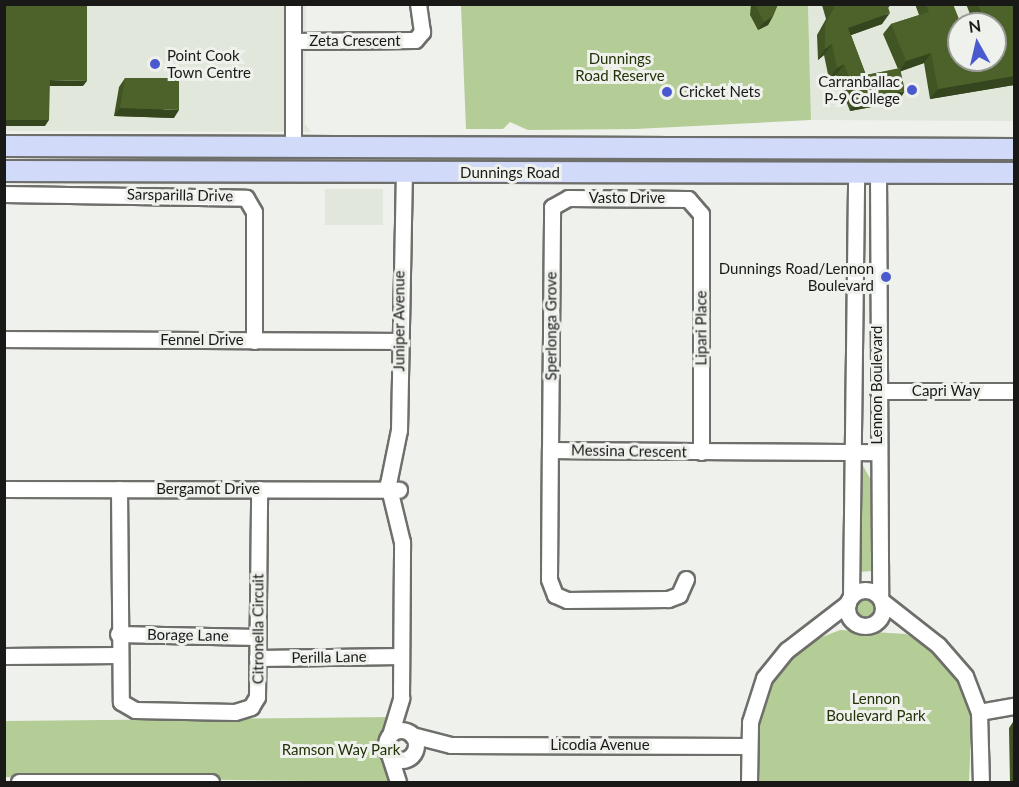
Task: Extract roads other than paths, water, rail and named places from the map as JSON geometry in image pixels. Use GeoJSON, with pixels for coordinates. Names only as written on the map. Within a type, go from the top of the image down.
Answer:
{"type":"FeatureCollection","features":[{"type":"Feature","properties":{"kind":"main road","name":"Dunnings Road"},"geometry":{"type":"LineString","coordinates":[[4,146],[1014,149]]}},
{"type":"Feature","properties":{"kind":"main road"},"geometry":{"type":"LineString","coordinates":[[87,146],[100,161],[138,172]]}},
{"type":"Feature","properties":{"kind":"main road"},"geometry":{"type":"LineString","coordinates":[[398,172],[399,147]]}},
{"type":"Feature","properties":{"kind":"main road"},"geometry":{"type":"LineString","coordinates":[[856,173],[858,149]]}},
{"type":"Feature","properties":{"kind":"main road"},"geometry":{"type":"LineString","coordinates":[[878,173],[880,149]]}},
{"type":"Feature","properties":{"kind":"main road","name":"Dunnings Road"},"geometry":{"type":"LineString","coordinates":[[4,171],[1014,173]]}},
{"type":"Feature","properties":{"kind":"street"},"geometry":{"type":"LineString","coordinates":[[292,147],[293,4]]}},
{"type":"Feature","properties":{"kind":"street","name":"Zeta Crescent"},"geometry":{"type":"LineString","coordinates":[[293,41],[415,40],[422,33],[418,4]]}},
{"type":"Feature","properties":{"kind":"street","name":"Juniper Avenue"},"geometry":{"type":"LineString","coordinates":[[389,754],[390,735],[401,698],[402,543],[408,517],[393,490],[404,464],[399,430],[398,172]]}},
{"type":"Feature","properties":{"kind":"street","name":"Lennon Boulevard"},"geometry":{"type":"LineString","coordinates":[[850,600],[854,451],[856,173]]}},
{"type":"Feature","properties":{"kind":"street","name":"Lennon Boulevard"},"geometry":{"type":"LineString","coordinates":[[878,173],[877,452],[881,600]]}},
{"type":"Feature","properties":{"kind":"street","name":"Sarsparilla Drive"},"geometry":{"type":"LineString","coordinates":[[4,194],[246,198],[254,213],[254,341]]}},
{"type":"Feature","properties":{"kind":"street","name":"Vasto Drive"},"geometry":{"type":"LineString","coordinates":[[555,203],[568,198],[677,198],[697,204]]}},
{"type":"Feature","properties":{"kind":"street","name":"Sperlonga Grove"},"geometry":{"type":"LineString","coordinates":[[550,450],[555,203]]}},
{"type":"Feature","properties":{"kind":"street","name":"Lipari Place"},"geometry":{"type":"LineString","coordinates":[[697,204],[701,452]]}},
{"type":"Feature","properties":{"kind":"street","name":"Fennel Drive"},"geometry":{"type":"LineString","coordinates":[[4,339],[399,341]]}},
{"type":"Feature","properties":{"kind":"street","name":"Capri Way"},"geometry":{"type":"LineString","coordinates":[[878,391],[1014,391]]}},
{"type":"Feature","properties":{"kind":"street","name":"Messina Crescent"},"geometry":{"type":"LineString","coordinates":[[686,579],[679,595],[668,599],[567,600],[555,595],[549,579],[550,450],[877,452]]}},
{"type":"Feature","properties":{"kind":"street","name":"Bergamot Drive"},"geometry":{"type":"LineString","coordinates":[[4,489],[393,490]]}},
{"type":"Feature","properties":{"kind":"street","name":"Bergamot Drive"},"geometry":{"type":"LineString","coordinates":[[4,496],[28,489]]}},
{"type":"Feature","properties":{"kind":"street","name":"Citronella Circuit"},"geometry":{"type":"LineString","coordinates":[[119,489],[118,693],[129,708],[235,712],[256,702],[259,489]]}},
{"type":"Feature","properties":{"kind":"street"},"geometry":{"type":"LineString","coordinates":[[749,783],[749,746],[759,688],[779,658],[850,600],[866,590],[925,636],[965,676],[979,712],[981,783]]}},
{"type":"Feature","properties":{"kind":"street"},"geometry":{"type":"LineString","coordinates":[[850,600],[856,624]]}},
{"type":"Feature","properties":{"kind":"street"},"geometry":{"type":"LineString","coordinates":[[873,625],[883,614],[881,600]]}},
{"type":"Feature","properties":{"kind":"street"},"geometry":{"type":"LineString","coordinates":[[802,638],[856,624],[873,625],[925,636]]}},
{"type":"Feature","properties":{"kind":"street","name":"Borage Lane"},"geometry":{"type":"LineString","coordinates":[[118,634],[257,637]]}},
{"type":"Feature","properties":{"kind":"street"},"geometry":{"type":"LineString","coordinates":[[4,656],[118,655]]}},
{"type":"Feature","properties":{"kind":"street","name":"Perilla Lane"},"geometry":{"type":"LineString","coordinates":[[257,658],[402,656]]}},
{"type":"Feature","properties":{"kind":"street","name":"Juniper Avenue"},"geometry":{"type":"LineString","coordinates":[[401,698],[411,734],[411,756]]}},
{"type":"Feature","properties":{"kind":"street"},"geometry":{"type":"LineString","coordinates":[[979,712],[1014,706]]}},
{"type":"Feature","properties":{"kind":"street"},"geometry":{"type":"LineString","coordinates":[[390,735],[411,734]]}},
{"type":"Feature","properties":{"kind":"street","name":"Licodia Avenue"},"geometry":{"type":"LineString","coordinates":[[411,734],[451,745],[749,746]]}},
{"type":"Feature","properties":{"kind":"street","name":"Licodia Avenue"},"geometry":{"type":"LineString","coordinates":[[411,756],[451,745]]}},
{"type":"Feature","properties":{"kind":"street"},"geometry":{"type":"LineString","coordinates":[[389,754],[399,760],[411,756]]}},
{"type":"Feature","properties":{"kind":"street"},"geometry":{"type":"LineString","coordinates":[[389,754],[399,783]]}},
{"type":"Feature","properties":{"kind":"street"},"geometry":{"type":"LineString","coordinates":[[399,783],[411,756]]}},
{"type":"Feature","properties":{"kind":"street"},"geometry":{"type":"LineString","coordinates":[[19,783],[211,783]]}},
{"type":"Feature","properties":{"kind":"place","name":"Point Cook Town Centre"},"geometry":{"type":"Point","coordinates":[155,64]}},
{"type":"Feature","properties":{"kind":"place","name":"Carranballac P-9 College"},"geometry":{"type":"Point","coordinates":[912,90]}},
{"type":"Feature","properties":{"kind":"place","name":"Cricket Nets"},"geometry":{"type":"Point","coordinates":[667,92]}},
{"type":"Feature","properties":{"kind":"place","name":"Dunnings Road/Lennon Boulevard"},"geometry":{"type":"Point","coordinates":[886,277]}},
{"type":"Feature","properties":{"kind":"park label","name":"Dunnings Road Reserve"},"geometry":{"type":"Point","coordinates":[620,66]}},
{"type":"Feature","properties":{"kind":"park label","name":"Lennon Boulevard Park"},"geometry":{"type":"Point","coordinates":[876,706]}},
{"type":"Feature","properties":{"kind":"park label","name":"Ramson Way Park"},"geometry":{"type":"Point","coordinates":[341,750]}}]}
